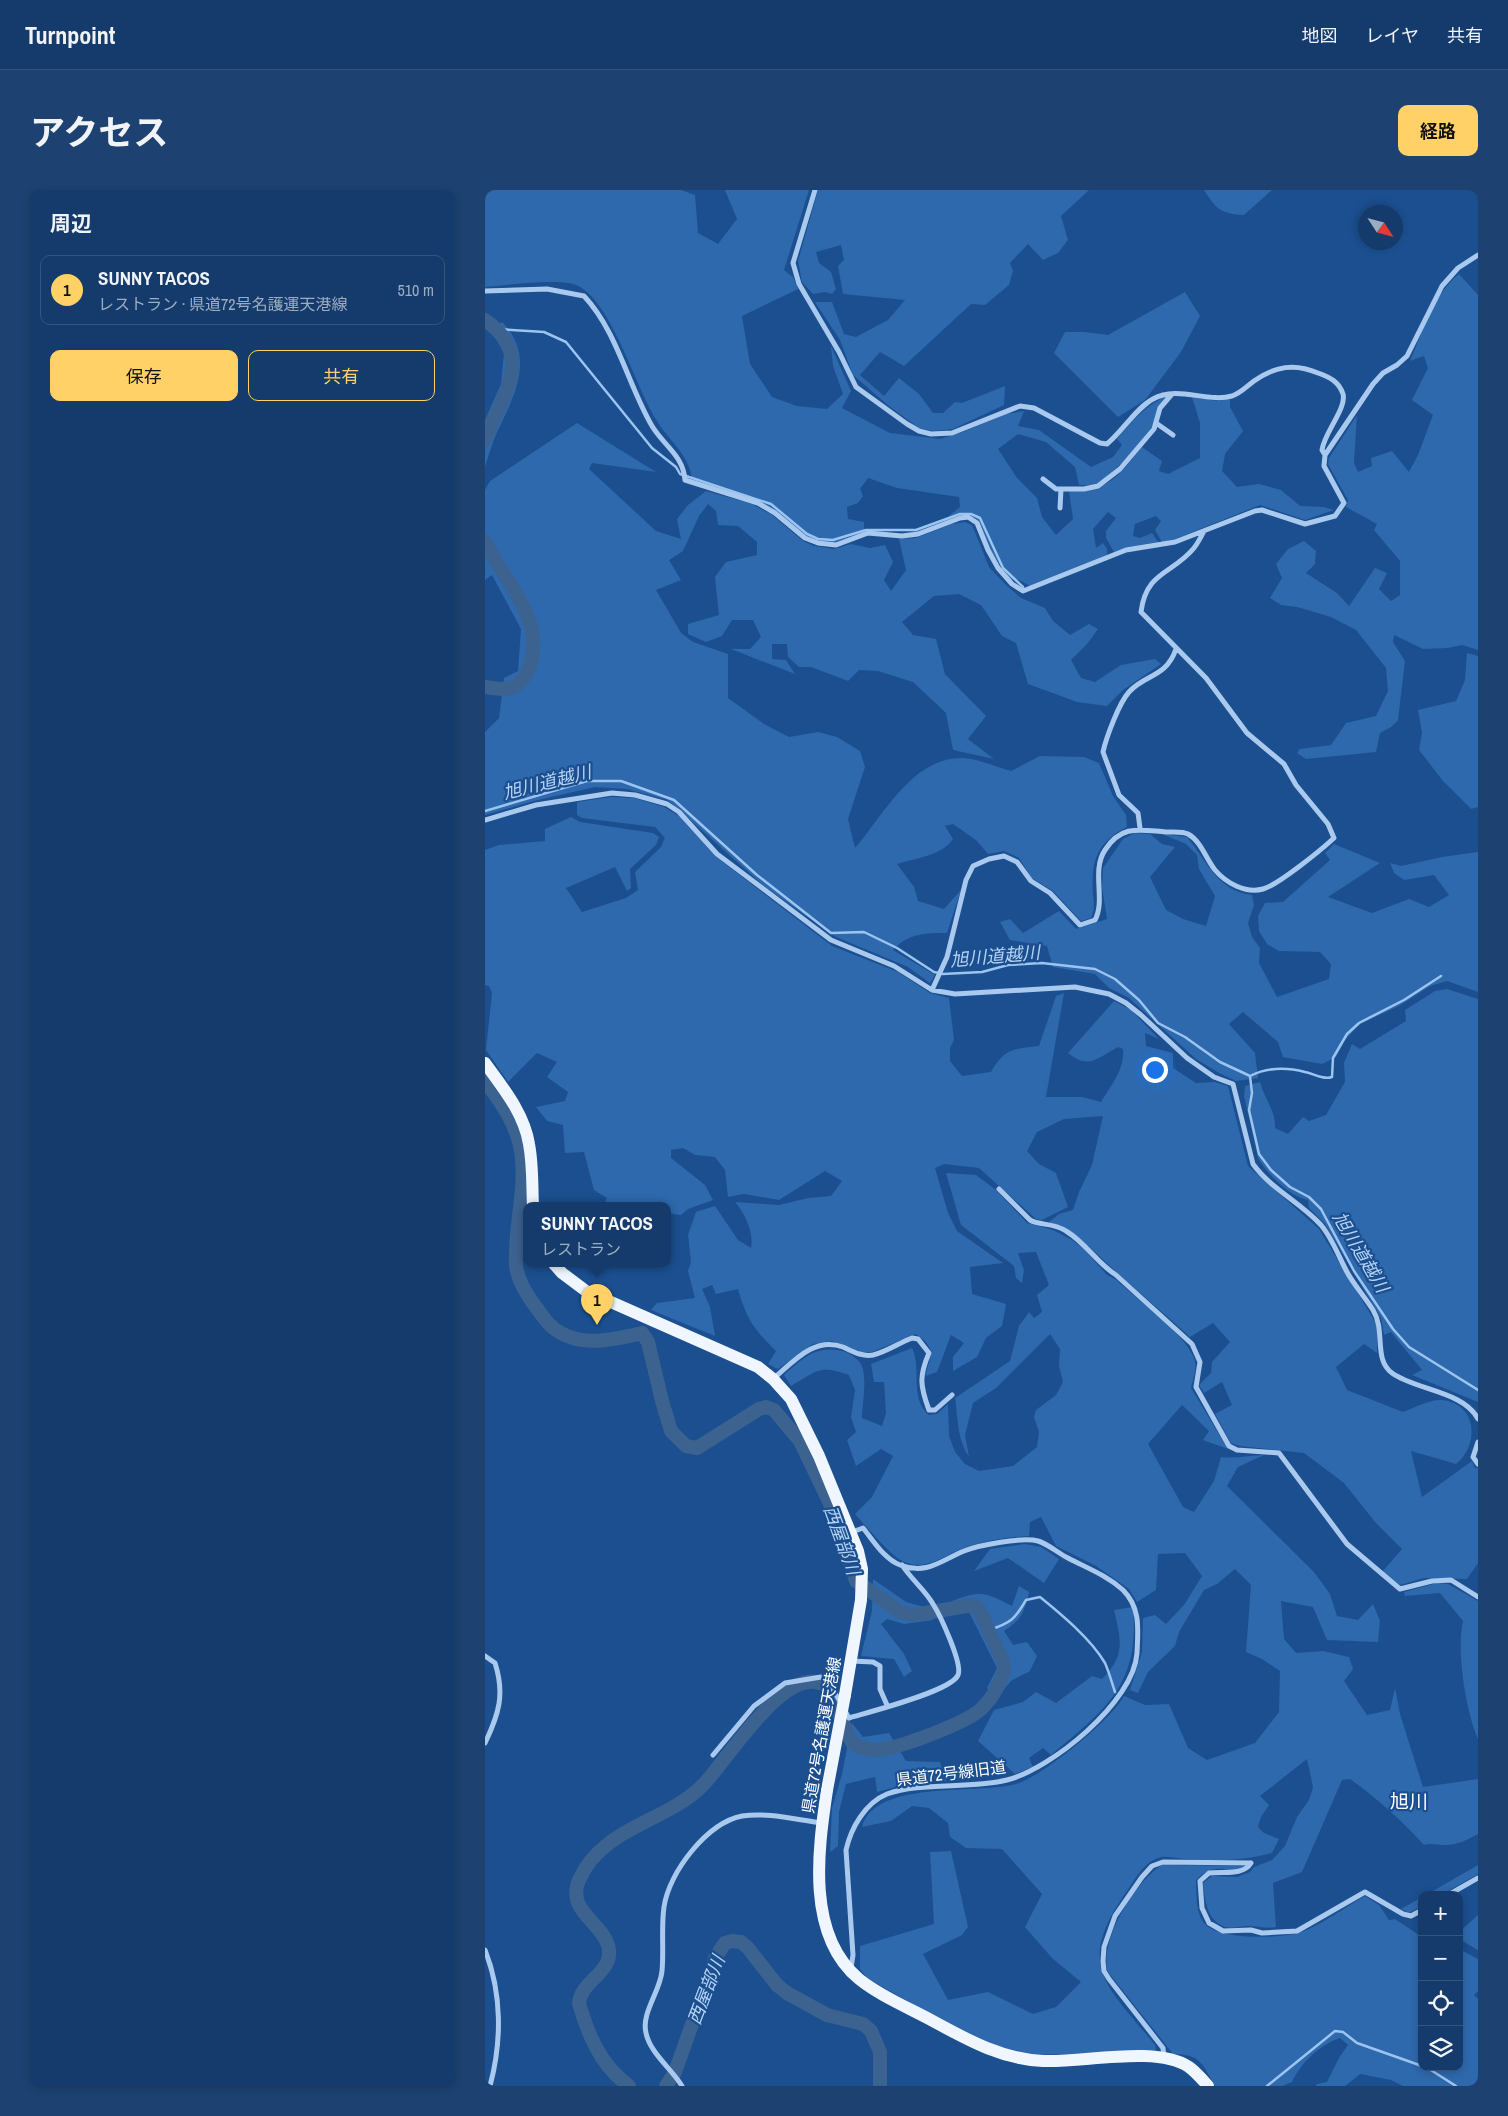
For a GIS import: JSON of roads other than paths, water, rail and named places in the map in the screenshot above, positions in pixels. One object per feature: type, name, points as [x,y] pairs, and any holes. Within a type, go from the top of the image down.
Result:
[{"type":"main road","points":[[485,1063],[513,1103],[526,1131],[531,1163],[533,1202]]},
{"type":"main road","name":"県道72号名護運天港線","points":[[557,1267],[586,1290],[742,1360],[773,1379],[791,1399],[852,1532],[861,1562],[861,1606],[822,1823],[821,1889],[824,1920],[832,1945],[850,1970],[878,1992],[968,2040],[999,2054],[1045,2061],[1164,2058],[1188,2067],[1208,2086]]},
{"type":"street","points":[[815,190],[793,262],[799,284],[839,352],[856,387],[919,431],[931,434],[952,433],[1020,406],[1034,408],[1100,443],[1107,444],[1153,399],[1172,394],[1233,396],[1255,380],[1280,368],[1295,366],[1335,380],[1343,394],[1344,404],[1323,439],[1322,450],[1325,455]]},
{"type":"street","points":[[485,291],[547,289],[584,296],[602,320],[653,427],[676,453],[685,470],[685,480],[757,503],[775,513],[805,538],[817,543],[836,545],[868,533],[902,536],[918,534],[960,518],[968,518],[977,523],[998,568],[1012,584],[1023,591],[1126,550],[1175,542],[1255,511],[1263,510],[1305,524],[1335,516],[1344,503],[1324,466],[1325,455],[1373,384],[1383,373],[1397,365],[1407,356],[1442,286],[1458,268],[1478,256]]},
{"type":"street","points":[[1043,479],[1056,489],[1084,489],[1098,486],[1120,469],[1155,429],[1160,408],[1172,394]]},
{"type":"street","points":[[1156,423],[1173,436]]},
{"type":"street","points":[[1060,508],[1061,489]]},
{"type":"street","points":[[932,990],[947,957],[966,880],[973,866],[989,859],[1004,856],[1017,862],[1031,881],[1050,893],[1080,925],[1095,920],[1100,911],[1098,884],[1104,852],[1120,834],[1140,828],[1187,833],[1196,840],[1216,871],[1241,888],[1253,890],[1264,889],[1277,881],[1319,852],[1334,838],[1328,824],[1296,785],[1284,764],[1247,733],[1206,678],[1141,612],[1143,595],[1157,578],[1194,549],[1205,531]]},
{"type":"street","points":[[1140,828],[1138,813],[1119,795],[1103,752],[1121,702],[1130,690],[1154,676],[1171,661],[1175,648]]},
{"type":"street","points":[[485,820],[536,804],[612,793],[635,795],[667,804],[679,812],[717,854],[831,940],[894,966],[932,990],[955,994],[1075,987],[1109,994],[1126,1003],[1187,1058],[1214,1077],[1233,1084],[1253,1164],[1261,1175],[1322,1226],[1348,1275],[1374,1311],[1381,1325],[1381,1359],[1392,1373],[1458,1401],[1475,1412],[1478,1419]]},
{"type":"street","points":[[999,1189],[1030,1220],[1035,1223],[1050,1223],[1067,1231],[1084,1244],[1107,1270],[1116,1275],[1192,1344],[1200,1362],[1196,1387],[1229,1446],[1237,1450],[1279,1452],[1347,1544],[1400,1589],[1432,1581],[1451,1580],[1478,1597]]},
{"type":"street","points":[[773,1379],[804,1352],[815,1347],[830,1344],[862,1355],[872,1355],[912,1338],[918,1338],[929,1353],[920,1375],[929,1410],[935,1410],[952,1395]]},
{"type":"street","points":[[1478,1442],[1473,1457],[1478,1464]]},
{"type":"street","name":"県道72号線旧道","points":[[850,1970],[853,1955],[846,1850],[849,1836],[863,1814],[885,1795],[901,1790],[975,1786],[1008,1780],[1030,1772],[1075,1742],[1108,1711],[1123,1690],[1137,1659],[1138,1627],[1136,1609],[1132,1600],[1120,1588],[1099,1572],[1039,1541],[1013,1541],[965,1550],[928,1569],[902,1565],[883,1552],[863,1528],[852,1532]]},
{"type":"street","points":[[713,1755],[754,1706],[785,1683],[812,1678],[825,1679],[849,1718],[944,1688],[958,1677],[960,1670],[957,1659],[940,1615],[933,1602],[902,1565]]},
{"type":"street","points":[[485,1656],[495,1663],[501,1692],[497,1718],[485,1743]]},
{"type":"street","points":[[851,1660],[873,1662],[880,1666],[881,1689],[887,1705]]},
{"type":"street","points":[[682,2086],[649,2042],[645,2022],[661,1980],[665,1906],[672,1878],[683,1863],[717,1828],[741,1817],[752,1815],[822,1823]]},
{"type":"street","points":[[1164,2058],[1163,2048],[1109,1980],[1104,1971],[1103,1961],[1104,1946],[1115,1916],[1152,1866],[1163,1862],[1251,1863],[1248,1868],[1238,1872],[1209,1872],[1200,1881],[1202,1908],[1209,1923],[1223,1931],[1251,1930],[1262,1933],[1297,1931],[1365,1892],[1403,1914],[1411,1916],[1418,1912]]},
{"type":"street","points":[[1455,1891],[1478,1878]]},
{"type":"street","points":[[485,1950],[494,1972],[497,1992],[497,2056],[490,2086]]},
{"type":"waterway","name":"西屋部川","points":[[485,320],[501,334],[509,348],[512,362],[511,377],[506,392],[485,440]]},
{"type":"waterway","points":[[497,329],[544,332],[566,342],[652,448],[676,467],[680,474],[771,504],[807,534],[818,539],[833,540],[866,530],[916,530],[960,514],[971,514],[980,518],[1003,568],[1023,587]]},
{"type":"waterway","name":"西屋部川","points":[[485,541],[522,604],[533,635],[530,665],[521,681],[513,687],[504,689],[485,687]]},
{"type":"waterway","name":"旭川道越川","points":[[485,811],[587,781],[621,781],[674,800],[757,875],[831,933],[864,932],[897,948],[934,972],[943,974],[982,972],[1008,965],[1042,963],[1095,969],[1115,979],[1139,1000],[1158,1023],[1185,1037],[1220,1062],[1250,1076],[1252,1093],[1249,1110],[1259,1154],[1271,1170],[1290,1187],[1309,1197],[1321,1209],[1354,1271],[1393,1329],[1409,1347],[1478,1390]]},
{"type":"waterway","points":[[1250,1076],[1270,1069],[1284,1069],[1298,1070],[1322,1077],[1332,1077],[1333,1058],[1347,1034],[1359,1023],[1404,1000],[1441,976]]},
{"type":"waterway","name":"西屋部川","points":[[485,1081],[508,1114],[519,1141],[522,1165],[522,1194],[516,1265],[520,1281],[532,1302],[547,1322],[561,1333],[583,1340],[607,1340],[642,1333],[648,1342],[671,1431],[686,1446],[697,1448],[759,1409],[766,1407],[774,1410],[800,1441],[832,1508],[856,1581],[900,1612],[913,1615],[973,1605],[979,1609],[1004,1664],[1000,1683],[993,1695],[980,1710],[961,1722],[887,1749],[870,1750],[852,1743],[827,1687],[812,1682],[795,1686],[777,1699],[759,1716],[703,1785],[688,1798],[619,1836],[589,1862],[579,1880],[576,1890],[577,1900],[586,1915],[604,1937],[608,1945],[609,1954],[603,1969],[585,1988],[579,2003],[591,2038],[603,2059],[619,2078],[629,2086]]},
{"type":"waterway","points":[[989,1630],[1012,1620],[1026,1600],[1040,1597],[1075,1627],[1092,1645],[1105,1663],[1115,1692]]},
{"type":"waterway","name":"西屋部川","points":[[666,2086],[675,2072],[709,1982],[715,1958],[725,1943],[732,1941],[741,1942],[748,1948],[777,1985],[787,1993],[827,2015],[863,2024],[871,2031],[880,2052],[880,2086]]},
{"type":"waterway","points":[[1267,2086],[1335,2031],[1343,2032],[1357,2043],[1418,2065]]},
{"type":"waterway","points":[[1432,2071],[1456,2086]]},
{"type":"place","name":"SUNNY TACOS","points":[[597,1325]]},
{"type":"district","name":"旭川","points":[[1409,1801]]}]
